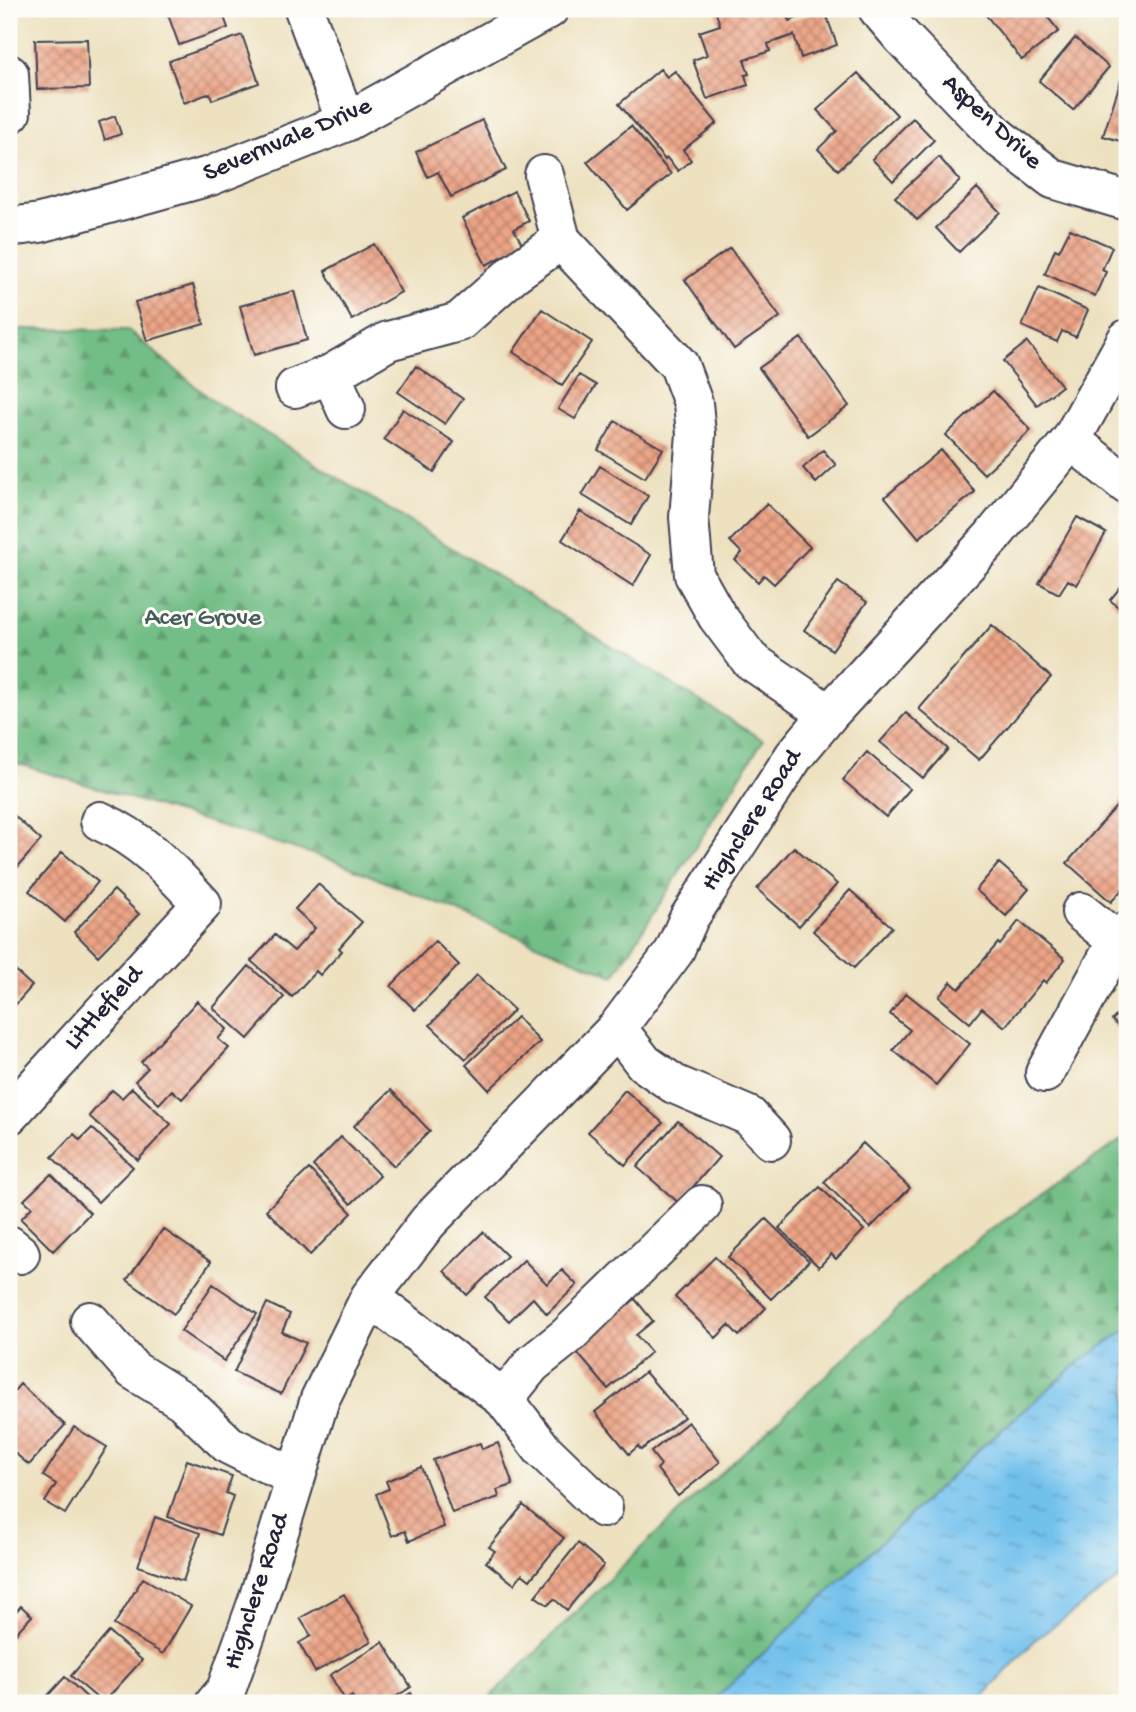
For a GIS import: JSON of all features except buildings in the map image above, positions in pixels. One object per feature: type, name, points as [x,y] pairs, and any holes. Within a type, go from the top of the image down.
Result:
[{"type":"street","points":[[304,9],[346,122]]},
{"type":"street","name":"Severnvale Drive","points":[[9,227],[40,223],[210,176],[346,122],[549,9]]},
{"type":"street","name":"Aspen Drive","points":[[878,9],[1009,146],[1053,179],[1127,201]]},
{"type":"street","points":[[9,74],[11,113]]},
{"type":"street","points":[[544,175],[561,240],[679,365],[693,403],[696,434],[689,517],[694,575],[717,615],[750,660],[830,713]]},
{"type":"street","points":[[295,387],[331,373],[388,341],[459,322],[513,274],[561,240]]},
{"type":"street","name":"Highclere Road","points":[[215,1703],[226,1690],[257,1603],[320,1399],[370,1297],[428,1222],[617,1028],[674,951],[690,918],[794,756],[830,713],[992,537],[1071,440],[1127,339]]},
{"type":"street","points":[[331,373],[346,409]]},
{"type":"street","points":[[1071,440],[1127,485]]},
{"type":"street","name":"Littlefield","points":[[9,1115],[202,904],[152,852],[124,832],[100,821]]},
{"type":"street","points":[[1045,1073],[1122,936],[1081,912]]},
{"type":"street","points":[[617,1028],[644,1063],[674,1084],[749,1116],[771,1140]]},
{"type":"street","points":[[504,1399],[532,1364],[566,1337],[702,1205]]},
{"type":"street","points":[[370,1297],[504,1399],[542,1449],[603,1508]]},
{"type":"street","name":"Highclere Road","points":[[90,1321],[132,1370],[183,1401],[229,1445],[294,1477]]},
{"type":"green space","name":"Acer Grove","points":[[16,329],[128,330],[212,400],[763,740],[614,976],[335,861],[9,761],[9,347]]},
{"type":"green space","points":[[1127,1136],[1127,1329],[1077,1364],[983,1446],[711,1703],[484,1703],[647,1542],[960,1251]]},
{"type":"water","points":[[1127,1329],[1127,1573],[1036,1639],[977,1703],[711,1703],[983,1446],[1077,1364]]}]
